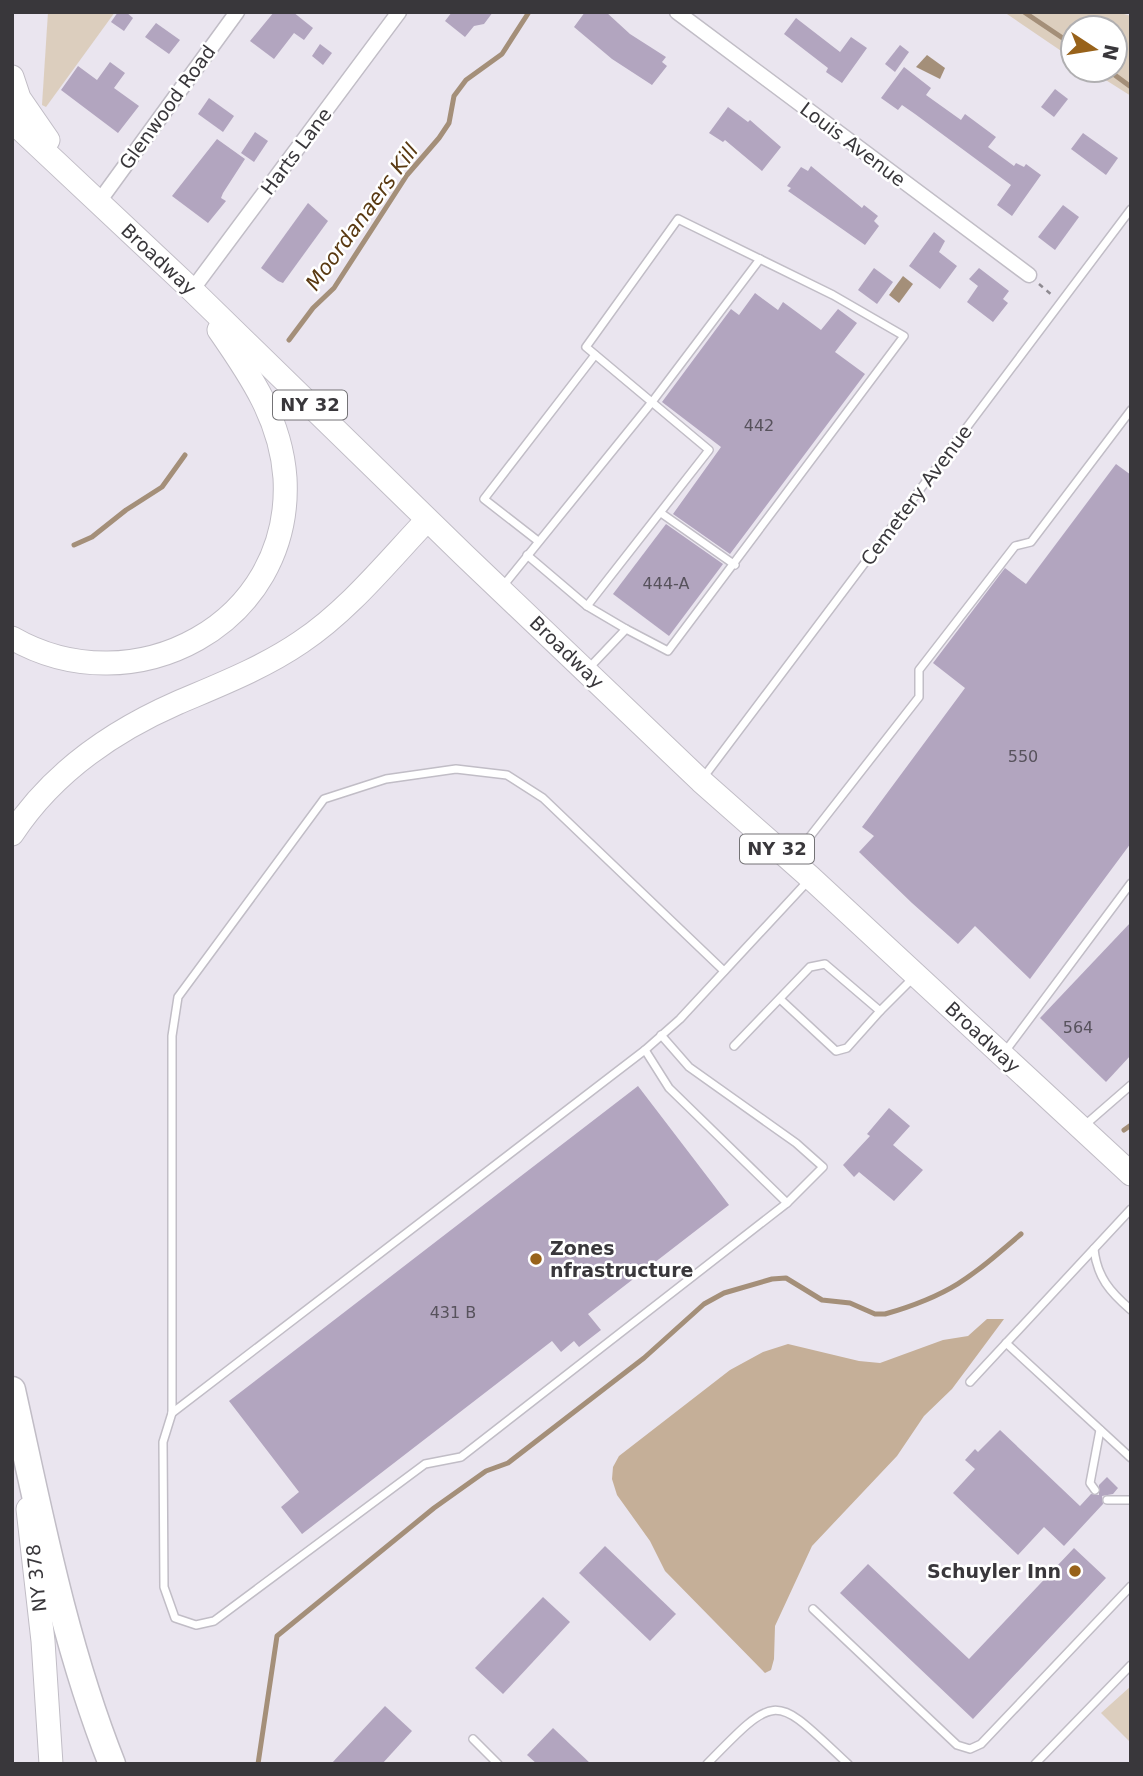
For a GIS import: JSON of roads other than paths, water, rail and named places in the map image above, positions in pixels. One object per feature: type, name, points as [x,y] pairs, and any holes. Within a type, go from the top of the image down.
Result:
[{"type":"highway","points":[[12,1391],[63,1613],[86,1693],[112,1764]]},
{"type":"main road","points":[[12,78],[19,98],[31,117],[98,203]]},
{"type":"main road","name":"Broadway","points":[[12,121],[192,290],[427,520],[701,781],[811,878],[1131,1174]]},
{"type":"main road","points":[[12,638],[34,650],[78,663],[101,665],[144,660],[166,654],[210,632],[248,595],[262,574],[272,553],[284,505],[282,454],[266,404],[254,381],[192,290]]},
{"type":"main road","points":[[12,834],[58,778],[100,745],[150,716],[253,669],[302,642],[346,604],[427,520]]},
{"type":"main road","name":"NY 378","points":[[12,1391],[43,1641],[51,1764]]},
{"type":"street","name":"Glenwood Road","points":[[98,203],[237,12]]},
{"type":"street","name":"Harts Lane","points":[[192,290],[399,12]]},
{"type":"street","name":"Louis Avenue","points":[[677,12],[1029,275]]},
{"type":"lane","name":"Cemetery Avenue","points":[[701,781],[1131,209]]},
{"type":"lane","points":[[527,555],[587,606],[668,651],[904,336],[833,295],[678,219],[586,347],[709,450],[587,606]]},
{"type":"lane","points":[[501,588],[652,402],[760,259]]},
{"type":"lane","points":[[538,541],[484,499],[596,355]]},
{"type":"lane","points":[[791,861],[919,697],[919,670],[1015,546],[1031,542],[1129,415]]},
{"type":"lane","points":[[661,513],[735,565]]},
{"type":"lane","points":[[586,671],[626,629]]},
{"type":"lane","points":[[661,1035],[689,1067],[796,1143],[823,1167],[787,1203],[461,1457],[425,1464],[214,1621],[196,1625],[175,1618],[164,1587],[163,1442],[173,1413],[172,1036],[177,996],[324,799],[386,779],[456,769],[507,775],[543,798],[724,971]]},
{"type":"lane","points":[[173,1413],[645,1050],[811,878]]},
{"type":"lane","points":[[1003,1055],[1131,883]]},
{"type":"lane","points":[[734,1046],[810,967],[825,964],[880,1011]]},
{"type":"lane","points":[[780,999],[836,1051],[848,1048],[916,975]]},
{"type":"lane","points":[[645,1050],[669,1088],[787,1203]]},
{"type":"lane","points":[[1082,1128],[1131,1085]]},
{"type":"lane","points":[[970,1382],[1131,1209]]},
{"type":"lane","points":[[1094,1249],[1101,1279],[1112,1294],[1131,1310]]},
{"type":"lane","points":[[1006,1343],[1131,1458]]},
{"type":"lane","points":[[1095,1490],[1090,1483],[1100,1430]]},
{"type":"lane","points":[[1107,1500],[1131,1500]]},
{"type":"lane","points":[[813,1609],[957,1745],[970,1749],[981,1744],[1131,1586]]},
{"type":"lane","points":[[1035,1764],[1131,1665]]},
{"type":"lane","points":[[1119,1678],[1131,1672]]},
{"type":"lane","points":[[708,1764],[753,1717],[777,1710],[796,1716],[848,1764]]},
{"type":"lane","points":[[472,1739],[498,1764]]},
{"type":"waterway","name":"Moordanaers Kill","points":[[289,340],[313,308],[334,288],[407,175],[439,138],[449,123],[454,96],[466,80],[502,54],[529,12]]},
{"type":"waterway","name":"Moordanaers Kill","points":[[1024,12],[1059,36]]},
{"type":"waterway","name":"Moordanaers Kill","points":[[1127,84],[1131,87]]},
{"type":"waterway","name":"Moordanaers Kill","points":[[74,545],[92,537],[126,510],[162,487],[185,455]]},
{"type":"waterway","points":[[1124,1130],[1131,1125]]},
{"type":"waterway","points":[[258,1764],[277,1636],[434,1508],[486,1471],[508,1463],[644,1358],[704,1304],[724,1293],[772,1279],[786,1278],[822,1300],[850,1303],[875,1314],[885,1314],[944,1292],[988,1262],[1021,1234]]},
{"type":"place","name":"Zones nfrastructure","points":[[536,1259]]},
{"type":"place","name":"Schuyler Inn","points":[[1075,1571]]}]
